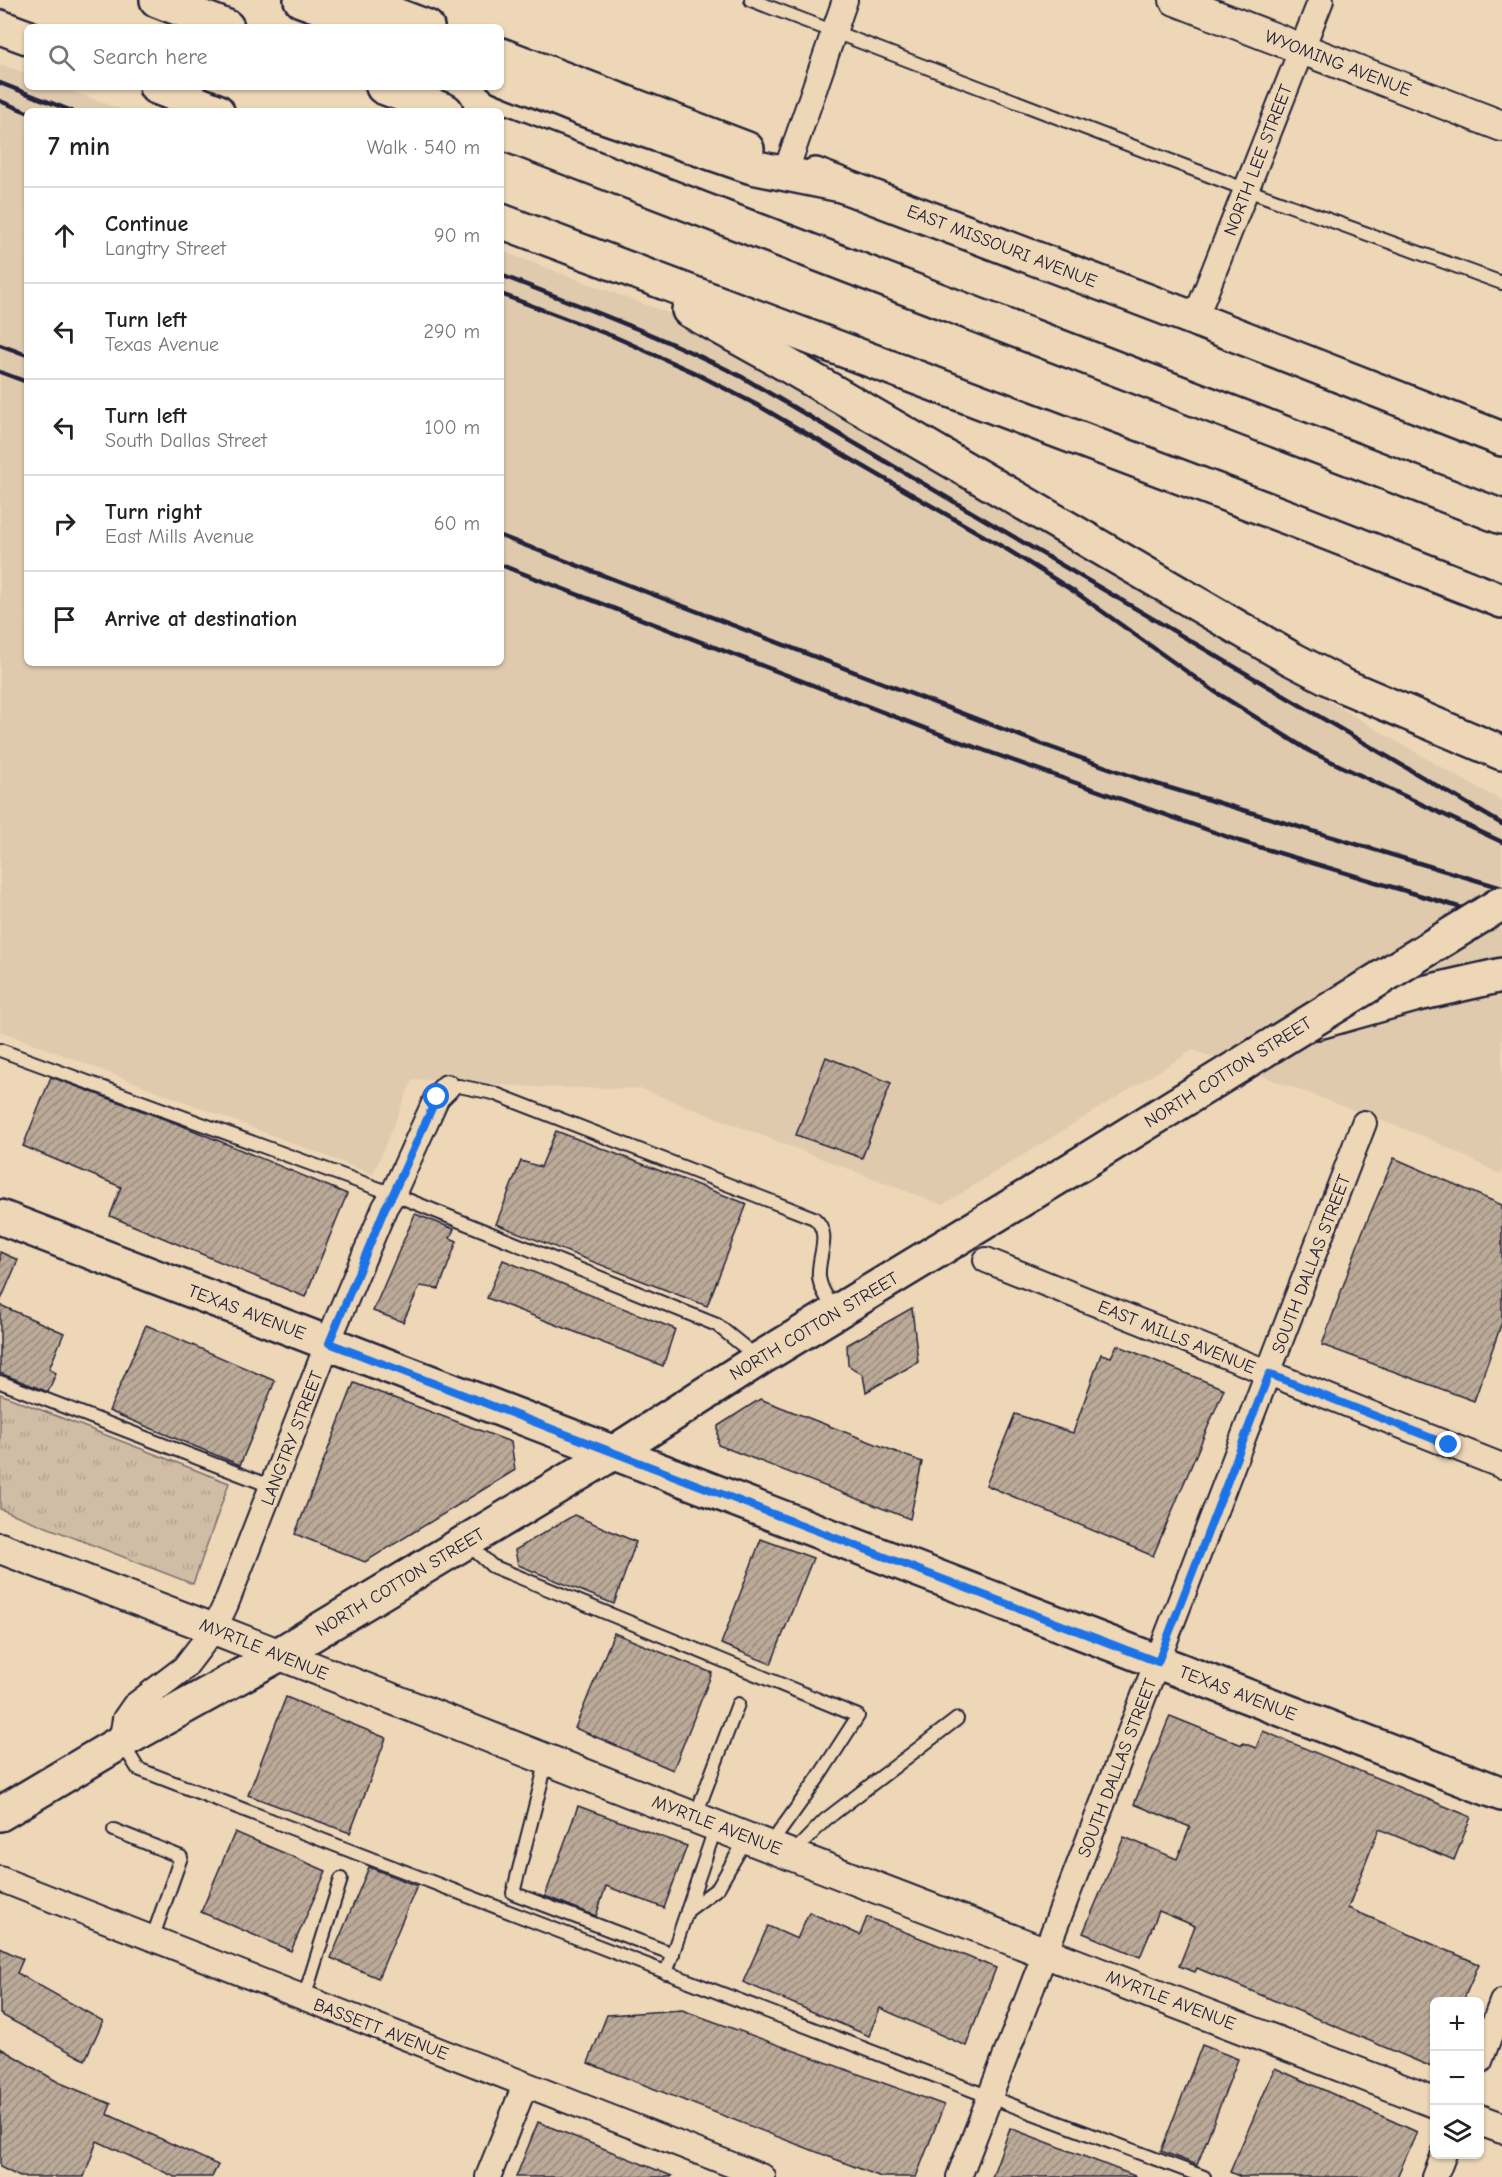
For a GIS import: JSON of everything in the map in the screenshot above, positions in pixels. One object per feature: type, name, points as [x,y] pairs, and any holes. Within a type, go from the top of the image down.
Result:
[{"type":"main road","points":[[157,0],[219,24]]},
{"type":"main road","points":[[301,0],[367,8],[418,24]]},
{"type":"main road","points":[[0,27],[24,36]]},
{"type":"main road","name":"EAST MISSOURI AVENUE","points":[[504,56],[1195,319],[1502,439]]},
{"type":"main road","points":[[504,77],[583,109],[752,167],[841,185]]},
{"type":"main road","points":[[164,90],[210,108]]},
{"type":"main road","points":[[391,90],[438,108]]},
{"type":"main road","points":[[504,133],[1502,517]]},
{"type":"main road","points":[[504,222],[1292,519],[1502,601]]},
{"type":"main road","points":[[585,253],[777,359],[1290,658],[1344,686],[1502,753]]},
{"type":"main road","name":"NORTH COTTON STREET","points":[[2,1811],[121,1742],[279,1656],[613,1453],[759,1359],[1077,1167],[1502,903]]},
{"type":"main road","points":[[1299,1027],[1414,995],[1502,975]]},
{"type":"main road","name":"TEXAS AVENUE","points":[[0,1217],[1502,1794]]},
{"type":"street","points":[[788,165],[845,0]]},
{"type":"street","name":"WYOMING AVENUE","points":[[1175,0],[1502,126]]},
{"type":"street","name":"NORTH LEE STREET","points":[[1195,319],[1321,0]]},
{"type":"street","name":"LANGTRY STREET","points":[[214,1629],[385,1208],[437,1097],[447,1087]]},
{"type":"street","name":"SOUTH DALLAS STREET","points":[[959,2177],[1364,1124]]},
{"type":"street","name":"EAST MILLS AVENUE","points":[[986,1260],[1502,1466]]},
{"type":"street","name":"MYRTLE AVENUE","points":[[0,1548],[1430,2100]]},
{"type":"street","points":[[121,1742],[125,1719],[134,1706],[177,1675],[214,1629]]},
{"type":"street","name":"BASSETT AVENUE","points":[[0,1879],[763,2177]]},
{"type":"street","points":[[1483,2051],[1502,2002]]},
{"type":"street","points":[[488,2177],[525,2085]]},
{"type":"street","points":[[1484,2122],[1502,2128]]},
{"type":"street","points":[[1435,2177],[1442,2159]]},
{"type":"lane","points":[[751,0],[1247,190],[1502,282]]},
{"type":"lane","points":[[0,1050],[393,1194],[717,1325],[759,1359]]},
{"type":"lane","points":[[447,1087],[459,1086],[493,1093],[814,1218],[822,1225],[824,1234],[819,1277],[822,1288],[835,1312]]},
{"type":"lane","points":[[0,1382],[273,1487]]},
{"type":"lane","points":[[466,1542],[492,1566],[858,1716],[770,1846]]},
{"type":"lane","points":[[666,1973],[687,1911],[706,1821],[738,1704]]},
{"type":"lane","points":[[687,1911],[770,1846],[825,1820],[957,1719]]},
{"type":"lane","points":[[121,1742],[138,1769],[1204,2177]]},
{"type":"lane","points":[[547,1760],[513,1893],[673,1954]]},
{"type":"lane","points":[[114,1830],[181,1857],[152,1939]]},
{"type":"lane","points":[[304,1998],[341,1879]]},
{"type":"shaded area","points":[[0,64],[24,73],[24,90],[69,90],[118,108],[24,108],[24,666],[504,666],[504,252],[698,324],[978,494],[1502,801],[1502,1175],[1428,1138],[1193,1050],[942,1205],[642,1089],[535,1087],[413,1079],[373,1174],[0,1031]]},
{"type":"green space","points":[[0,1394],[229,1483],[193,1584],[0,1509]]},
{"type":"building","points":[[826,1057],[891,1083],[862,1158],[796,1135]]},
{"type":"building","points":[[51,1077],[183,1126],[347,1194],[305,1297],[110,1216],[121,1187],[23,1146]]},
{"type":"building","points":[[556,1131],[747,1204],[707,1306],[496,1224],[521,1161],[541,1167]]},
{"type":"building","points":[[1394,1158],[1502,1205],[1502,1322],[1474,1401],[1322,1345],[1362,1233]]},
{"type":"building","points":[[415,1214],[454,1229],[450,1238],[457,1241],[439,1289],[420,1286],[403,1322],[373,1311]]},
{"type":"building","points":[[0,1252],[18,1260],[0,1302]]},
{"type":"building","points":[[503,1260],[675,1329],[663,1366],[487,1298]]},
{"type":"building","points":[[0,1305],[64,1333],[49,1369],[56,1373],[48,1392],[0,1373]]},
{"type":"building","points":[[912,1308],[918,1362],[866,1392],[863,1375],[848,1365],[847,1345]]},
{"type":"building","points":[[146,1325],[275,1381],[240,1465],[109,1411]]},
{"type":"building","points":[[1117,1345],[1224,1389],[1153,1556],[986,1485],[1015,1414],[1073,1433],[1101,1354],[1111,1357]]},
{"type":"building","points":[[354,1383],[511,1442],[515,1470],[365,1562],[295,1534]]},
{"type":"building","points":[[760,1399],[922,1462],[910,1519],[718,1445],[718,1426]]},
{"type":"building","points":[[574,1515],[636,1542],[614,1604],[518,1565],[515,1550]]},
{"type":"building","points":[[761,1539],[813,1558],[771,1664],[721,1644]]},
{"type":"building","points":[[614,1633],[712,1673],[673,1770],[575,1728]]},
{"type":"building","points":[[286,1697],[386,1738],[350,1833],[248,1795]]},
{"type":"building","points":[[1170,1716],[1242,1745],[1243,1743],[1256,1748],[1263,1731],[1471,1817],[1454,1860],[1379,1829],[1348,1908],[1479,1964],[1465,1997],[1430,1997],[1430,2066],[1197,1968],[1195,1972],[1179,1966],[1195,1926],[1159,1911],[1140,1957],[1083,1933],[1124,1837],[1177,1859],[1190,1827],[1134,1804]]},
{"type":"building","points":[[578,1806],[687,1846],[664,1908],[606,1886],[596,1916],[545,1896]]},
{"type":"building","points":[[235,1832],[326,1871],[291,1951],[201,1912]]},
{"type":"building","points":[[369,1867],[417,1886],[378,1978],[331,1958]]},
{"type":"building","points":[[809,1912],[860,1935],[867,1917],[996,1968],[966,2046],[880,2008],[869,2036],[743,1982],[768,1926],[797,1939]]},
{"type":"building","points":[[0,1948],[23,1959],[17,1973],[103,2021],[85,2060],[0,2014]]},
{"type":"building","points":[[682,2010],[944,2105],[916,2177],[881,2177],[588,2063],[607,2015]]},
{"type":"building","points":[[1202,2045],[1238,2059],[1197,2165],[1161,2151]]},
{"type":"building","points":[[0,2048],[58,2082],[111,2104],[107,2114],[218,2165],[212,2177],[175,2177],[97,2141],[84,2177],[20,2177],[0,2167]]},
{"type":"building","points":[[1275,2068],[1417,2132],[1397,2177],[1241,2177],[1230,2172]]},
{"type":"building","points":[[538,2122],[672,2176],[516,2177]]},
{"type":"building","points":[[1010,2128],[1135,2176],[1135,2177],[992,2177]]},
{"type":"railway","points":[[0,83],[64,108]]},
{"type":"railway","points":[[0,101],[24,111]]},
{"type":"railway","points":[[504,276],[653,336],[742,377],[1502,824]]},
{"type":"railway","points":[[504,295],[615,337],[693,372],[759,406],[1008,550],[1075,592],[1214,691],[1311,752],[1502,842]]},
{"type":"railway","points":[[0,345],[24,354]]},
{"type":"railway","points":[[0,372],[24,381]]},
{"type":"railway","points":[[504,537],[1044,745],[1140,779],[1502,888]]},
{"type":"railway","points":[[504,566],[958,741],[1239,841],[1502,920]]},
{"type":"route","points":[[437,1097],[385,1208],[329,1343],[1158,1662],[1269,1374],[1449,1445]]}]
